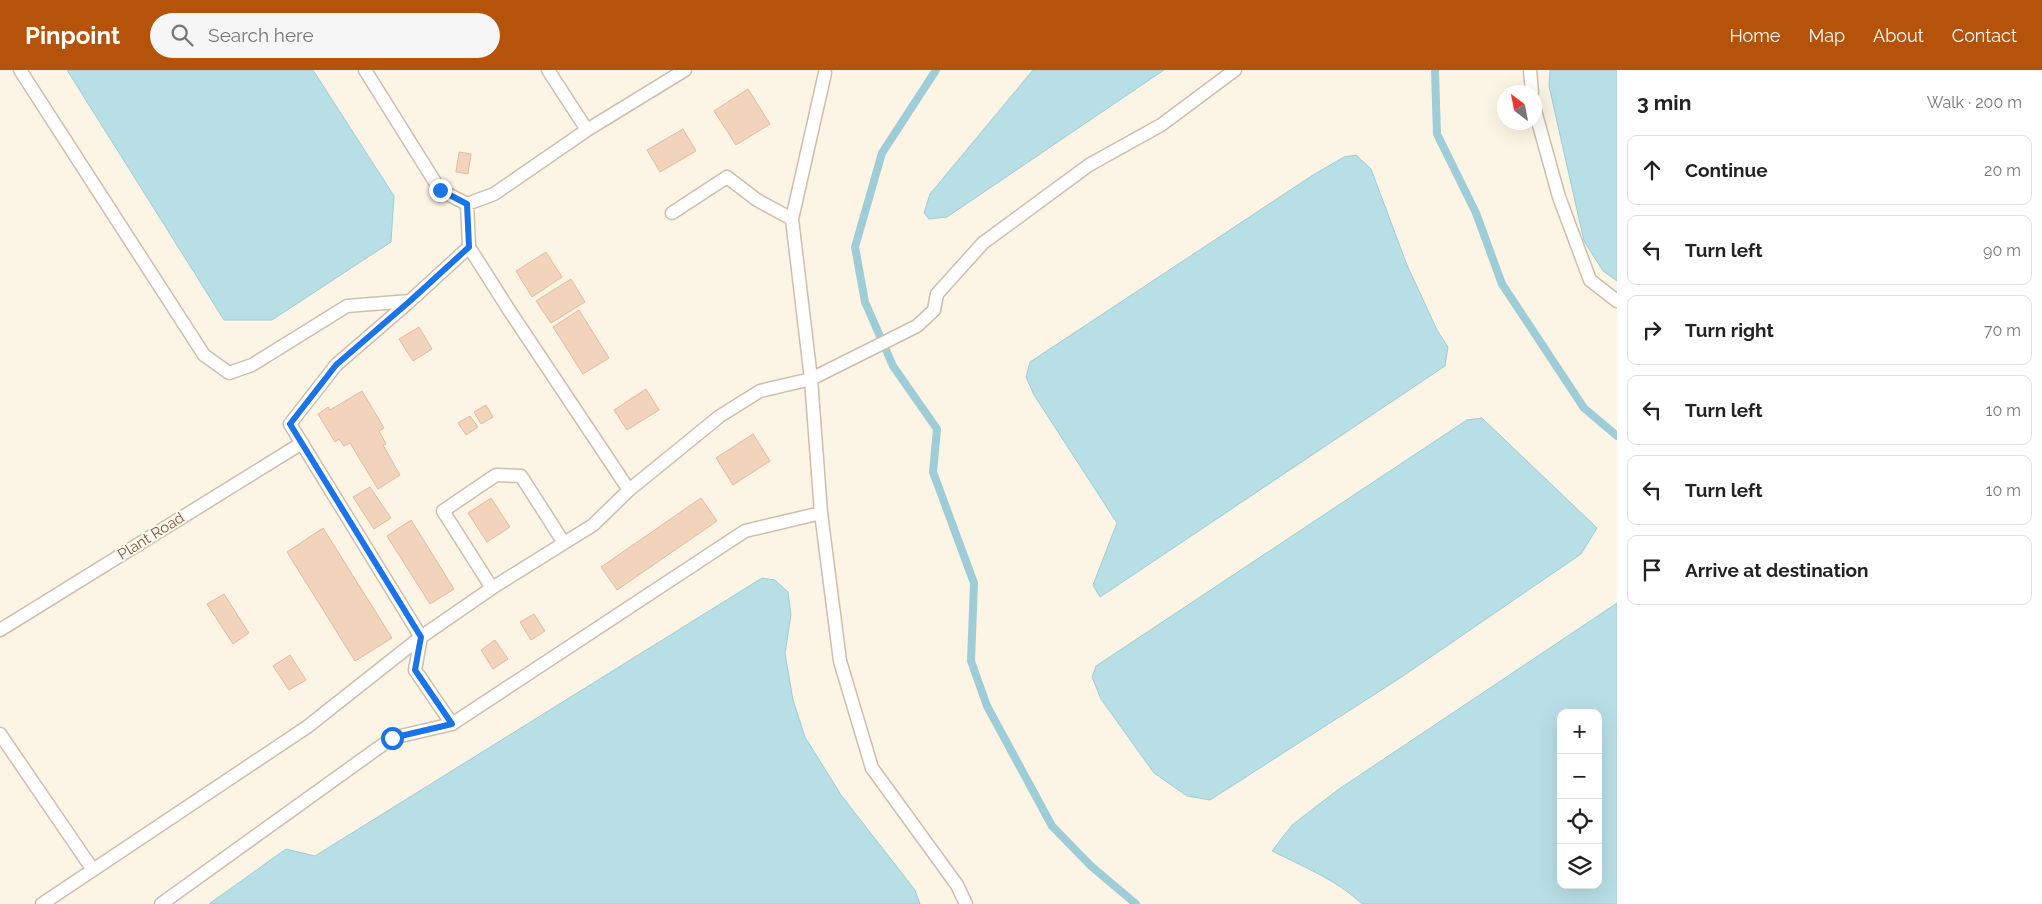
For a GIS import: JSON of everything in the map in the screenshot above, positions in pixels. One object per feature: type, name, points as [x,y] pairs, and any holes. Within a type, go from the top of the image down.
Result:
[{"type":"lane","points":[[20,70],[204,355],[229,373],[252,365],[348,306],[410,301]]},
{"type":"lane","points":[[365,70],[440,190],[467,204],[494,194],[587,130],[685,70]]},
{"type":"lane","points":[[548,70],[587,130]]},
{"type":"lane","points":[[42,904],[307,727],[421,637],[492,588],[593,525],[629,490],[720,416],[760,391],[811,379],[917,326],[934,310],[937,294],[983,243],[1089,166],[1161,125],[1235,70]]},
{"type":"lane","points":[[1530,70],[1531,85]]},
{"type":"lane","points":[[825,73],[792,219],[811,379],[821,513],[840,661],[872,768],[957,885],[966,904]]},
{"type":"lane","points":[[1540,130],[1559,197],[1590,280],[1617,301]]},
{"type":"lane","points":[[672,213],[727,177],[757,200],[792,219]]},
{"type":"lane","points":[[467,204],[469,247],[629,490]]},
{"type":"lane","points":[[452,724],[415,670],[421,637],[290,424],[336,365],[469,247]]},
{"type":"lane","name":"Plant Road","points":[[0,630],[302,443]]},
{"type":"lane","points":[[492,588],[443,511],[496,475],[521,476],[564,543]]},
{"type":"lane","points":[[161,904],[392,738],[452,724],[745,531],[821,513]]},
{"type":"lane","points":[[0,734],[93,870]]},
{"type":"water","points":[[67,70],[313,70],[394,196],[391,242],[272,320],[224,320]]},
{"type":"water","points":[[1033,70],[1164,70],[947,217],[929,219],[924,213],[930,194]]},
{"type":"water","points":[[1550,70],[1617,70],[1617,281],[1603,271],[1584,241],[1549,86]]},
{"type":"water","points":[[1356,155],[1371,169],[1407,265],[1437,330],[1448,347],[1445,366],[1100,597],[1093,585],[1117,523],[1034,395],[1026,377],[1030,362],[1313,175],[1344,157]]},
{"type":"water","points":[[1482,418],[1597,528],[1581,554],[1400,678],[1210,800],[1187,796],[1154,773],[1101,699],[1092,677],[1096,666],[1467,420]]},
{"type":"water","points":[[762,578],[775,580],[788,592],[791,615],[785,653],[793,700],[805,737],[841,795],[915,890],[920,904],[209,904],[286,849],[315,856]]},
{"type":"water","points":[[1617,603],[1617,904],[1362,904],[1342,888],[1272,851],[1292,825],[1339,789]]},
{"type":"building","points":[[748,89],[770,124],[736,145],[714,111]]},
{"type":"building","points":[[683,129],[696,151],[660,172],[647,150]]},
{"type":"building","points":[[459,152],[471,154],[468,174],[456,172]]},
{"type":"building","points":[[546,252],[562,277],[532,297],[516,271]]},
{"type":"building","points":[[571,279],[585,302],[551,323],[536,301]]},
{"type":"building","points":[[579,310],[609,358],[583,374],[553,327]]},
{"type":"building","points":[[419,327],[432,349],[413,361],[399,339]]},
{"type":"building","points":[[646,389],[659,410],[627,430],[614,410]]},
{"type":"building","points":[[362,391],[384,428],[379,431],[386,444],[383,445],[400,475],[378,489],[350,443],[344,446],[339,439],[335,442],[318,414],[328,407],[330,410]]},
{"type":"building","points":[[486,405],[493,417],[481,424],[474,412]]},
{"type":"building","points":[[470,416],[478,427],[466,435],[458,423]]},
{"type":"building","points":[[753,434],[770,461],[733,485],[716,458]]},
{"type":"building","points":[[370,487],[391,518],[374,529],[353,497]]},
{"type":"building","points":[[491,498],[510,527],[487,542],[468,513]]},
{"type":"building","points":[[701,498],[717,521],[617,590],[601,567]]},
{"type":"building","points":[[411,520],[454,589],[430,604],[387,536]]},
{"type":"building","points":[[323,528],[392,638],[355,661],[287,552]]},
{"type":"building","points":[[224,594],[249,633],[233,644],[207,604]]},
{"type":"building","points":[[534,614],[545,631],[531,640],[520,622]]},
{"type":"building","points":[[495,640],[508,659],[493,669],[481,650]]},
{"type":"building","points":[[290,655],[306,680],[289,690],[273,666]]},
{"type":"waterway","points":[[936,70],[882,153],[855,247],[865,302],[893,366],[937,429],[933,472],[974,583],[971,661],[987,706],[1052,826],[1091,866],[1136,904]]},
{"type":"waterway","points":[[1435,70],[1437,134],[1476,213],[1502,284],[1584,408],[1617,436]]},
{"type":"route","points":[[392,738],[452,724],[415,670],[421,637],[290,424],[336,365],[469,247],[467,204],[440,190]]}]
